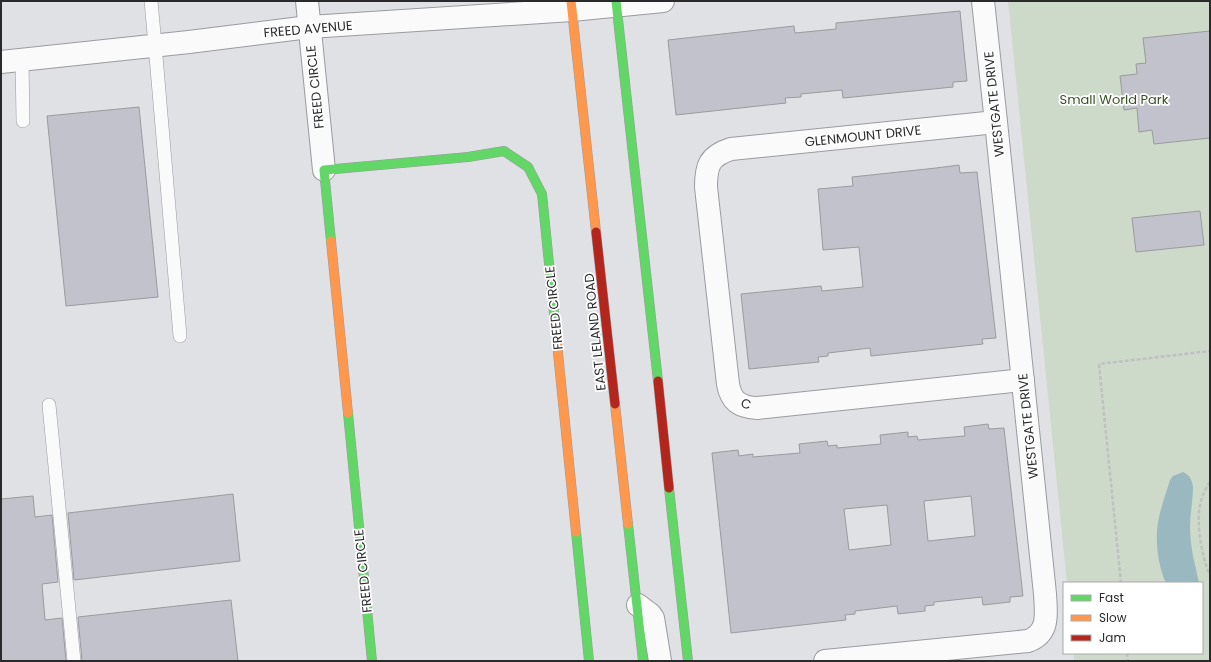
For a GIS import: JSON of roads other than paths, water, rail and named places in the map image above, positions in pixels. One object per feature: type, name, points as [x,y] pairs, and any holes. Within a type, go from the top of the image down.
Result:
[{"type":"main road","points":[[616,3],[688,661]]},
{"type":"main road","name":"EAST LELAND ROAD","points":[[572,6],[643,661]]},
{"type":"main road","name":"FREED CIRCLE","points":[[372,661],[324,170],[468,157],[504,151],[528,167],[542,194],[589,661]]},
{"type":"street","name":"FREED CIRCLE","points":[[307,1],[324,170]]},
{"type":"street","name":"FREED AVENUE","points":[[11,61],[309,27],[572,6],[663,1]]},
{"type":"street","name":"WESTGATE DRIVE","points":[[825,661],[1022,642],[1032,639],[1041,632],[1045,621],[1045,594],[982,1]]},
{"type":"street","name":"GLENMOUNT DRIVE","points":[[730,149],[996,122]]},
{"type":"street","name":"C","points":[[730,149],[720,153],[710,162],[706,173],[706,187],[728,384],[731,396],[734,400],[744,406],[757,408],[1023,380]]},
{"type":"street","points":[[638,605],[650,614],[655,622],[660,661]]},
{"type":"lane","points":[[151,1],[180,336]]},
{"type":"lane","points":[[11,61],[23,122]]},
{"type":"lane","points":[[49,405],[74,661]]},
{"type":"water","points":[[1183,472],[1192,482],[1193,497],[1190,534],[1199,582],[1166,582],[1158,558],[1157,538],[1159,518],[1170,480],[1173,476]]},
{"type":"park label","name":"Small World Park","points":[[1114,99]]}]
